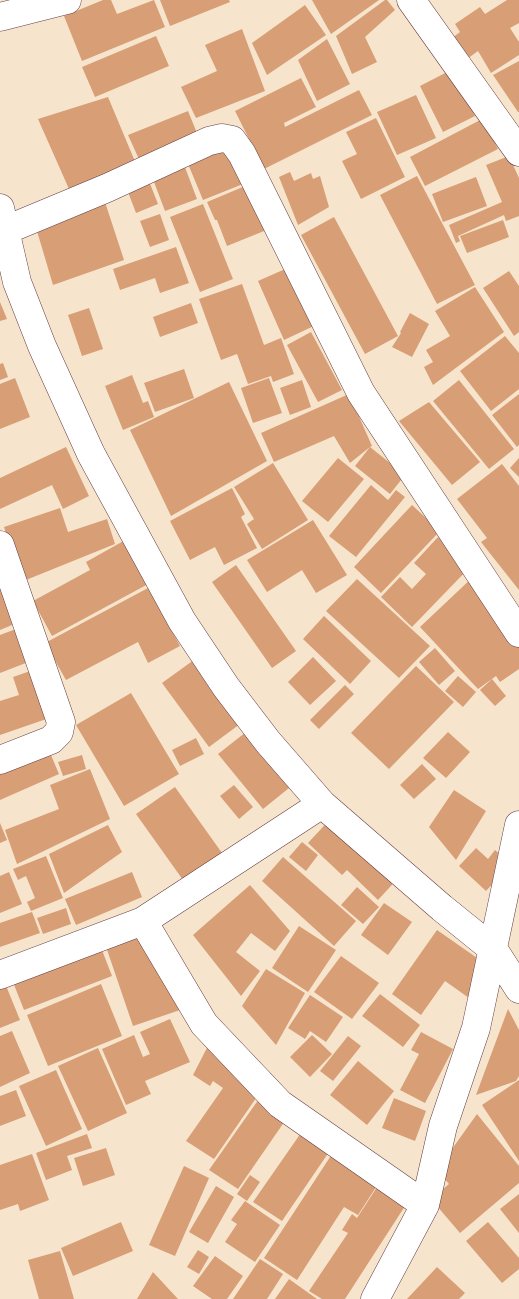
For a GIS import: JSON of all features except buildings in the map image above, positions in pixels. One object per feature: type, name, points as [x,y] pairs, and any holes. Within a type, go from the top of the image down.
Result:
[{"type":"street","points":[[0,17],[67,0]]},
{"type":"street","points":[[410,0],[519,152]]},
{"type":"street","points":[[519,633],[361,393],[242,154],[232,140],[222,138],[209,141],[107,188],[3,219],[17,282],[42,346],[91,454],[182,621],[226,687],[268,742],[322,804],[442,908],[494,950],[519,989]]},
{"type":"street","points":[[0,546],[61,722],[59,732],[51,740],[0,760]]},
{"type":"street","points":[[0,974],[143,921],[322,804]]},
{"type":"street","points":[[375,1299],[424,1205],[443,1126],[476,1028],[519,825]]},
{"type":"street","points":[[143,921],[204,1024],[280,1104],[424,1205]]}]
